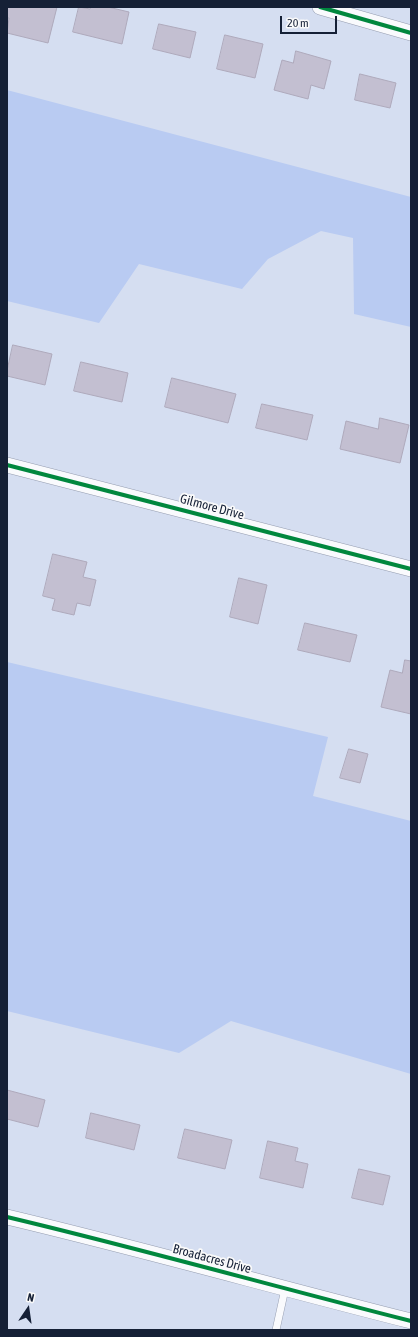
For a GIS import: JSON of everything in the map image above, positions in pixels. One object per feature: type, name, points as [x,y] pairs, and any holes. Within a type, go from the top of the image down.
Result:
[{"type":"street","points":[[320,7],[411,33]]},
{"type":"street","name":"Gilmore Drive","points":[[7,465],[411,569]]},
{"type":"street","name":"Broadacres Drive","points":[[7,1217],[411,1321]]},
{"type":"lane","points":[[276,1330],[285,1289]]},
{"type":"shaded area","points":[[7,90],[411,197],[411,327],[354,314],[353,238],[321,231],[268,259],[242,289],[139,264],[99,323],[7,301]]},
{"type":"shaded area","points":[[7,662],[328,737],[313,796],[411,821],[411,1074],[231,1021],[179,1053],[7,1011]]},
{"type":"building","points":[[7,7],[57,7],[48,43],[7,33],[9,18],[7,18]]},
{"type":"building","points":[[79,7],[90,9],[91,7],[108,7],[129,12],[122,44],[73,32]]},
{"type":"building","points":[[159,24],[196,32],[190,58],[153,49]]},
{"type":"building","points":[[225,35],[263,44],[255,78],[217,69]]},
{"type":"building","points":[[296,51],[331,61],[324,89],[311,85],[308,99],[274,90],[282,60],[293,63]]},
{"type":"building","points":[[360,74],[396,83],[390,108],[355,100]]},
{"type":"building","points":[[13,345],[52,354],[45,385],[7,376]]},
{"type":"building","points":[[81,362],[128,373],[122,402],[74,391]]},
{"type":"building","points":[[172,378],[236,394],[228,423],[165,407]]},
{"type":"building","points":[[262,404],[313,415],[307,440],[256,428]]},
{"type":"building","points":[[380,418],[409,425],[400,463],[340,449],[346,421],[378,429]]},
{"type":"building","points":[[53,554],[87,562],[83,577],[96,580],[90,606],[77,603],[74,615],[52,610],[55,599],[43,596]]},
{"type":"building","points":[[239,578],[267,585],[258,624],[230,617]]},
{"type":"building","points":[[305,623],[357,635],[350,662],[298,650]]},
{"type":"building","points":[[405,660],[411,661],[411,714],[381,707],[390,670],[402,673]]},
{"type":"building","points":[[349,749],[368,754],[360,783],[340,778]]},
{"type":"building","points":[[7,1090],[45,1100],[38,1127],[7,1119]]},
{"type":"building","points":[[91,1113],[140,1125],[134,1150],[86,1138]]},
{"type":"building","points":[[185,1129],[232,1140],[225,1169],[178,1158]]},
{"type":"building","points":[[268,1141],[298,1148],[295,1161],[308,1164],[303,1188],[260,1178]]},
{"type":"building","points":[[359,1169],[390,1176],[383,1205],[352,1198]]},
{"type":"cycle path","points":[[320,7],[411,33]]},
{"type":"cycle path","points":[[7,465],[411,569]]},
{"type":"cycle path","points":[[7,1217],[411,1321]]}]
